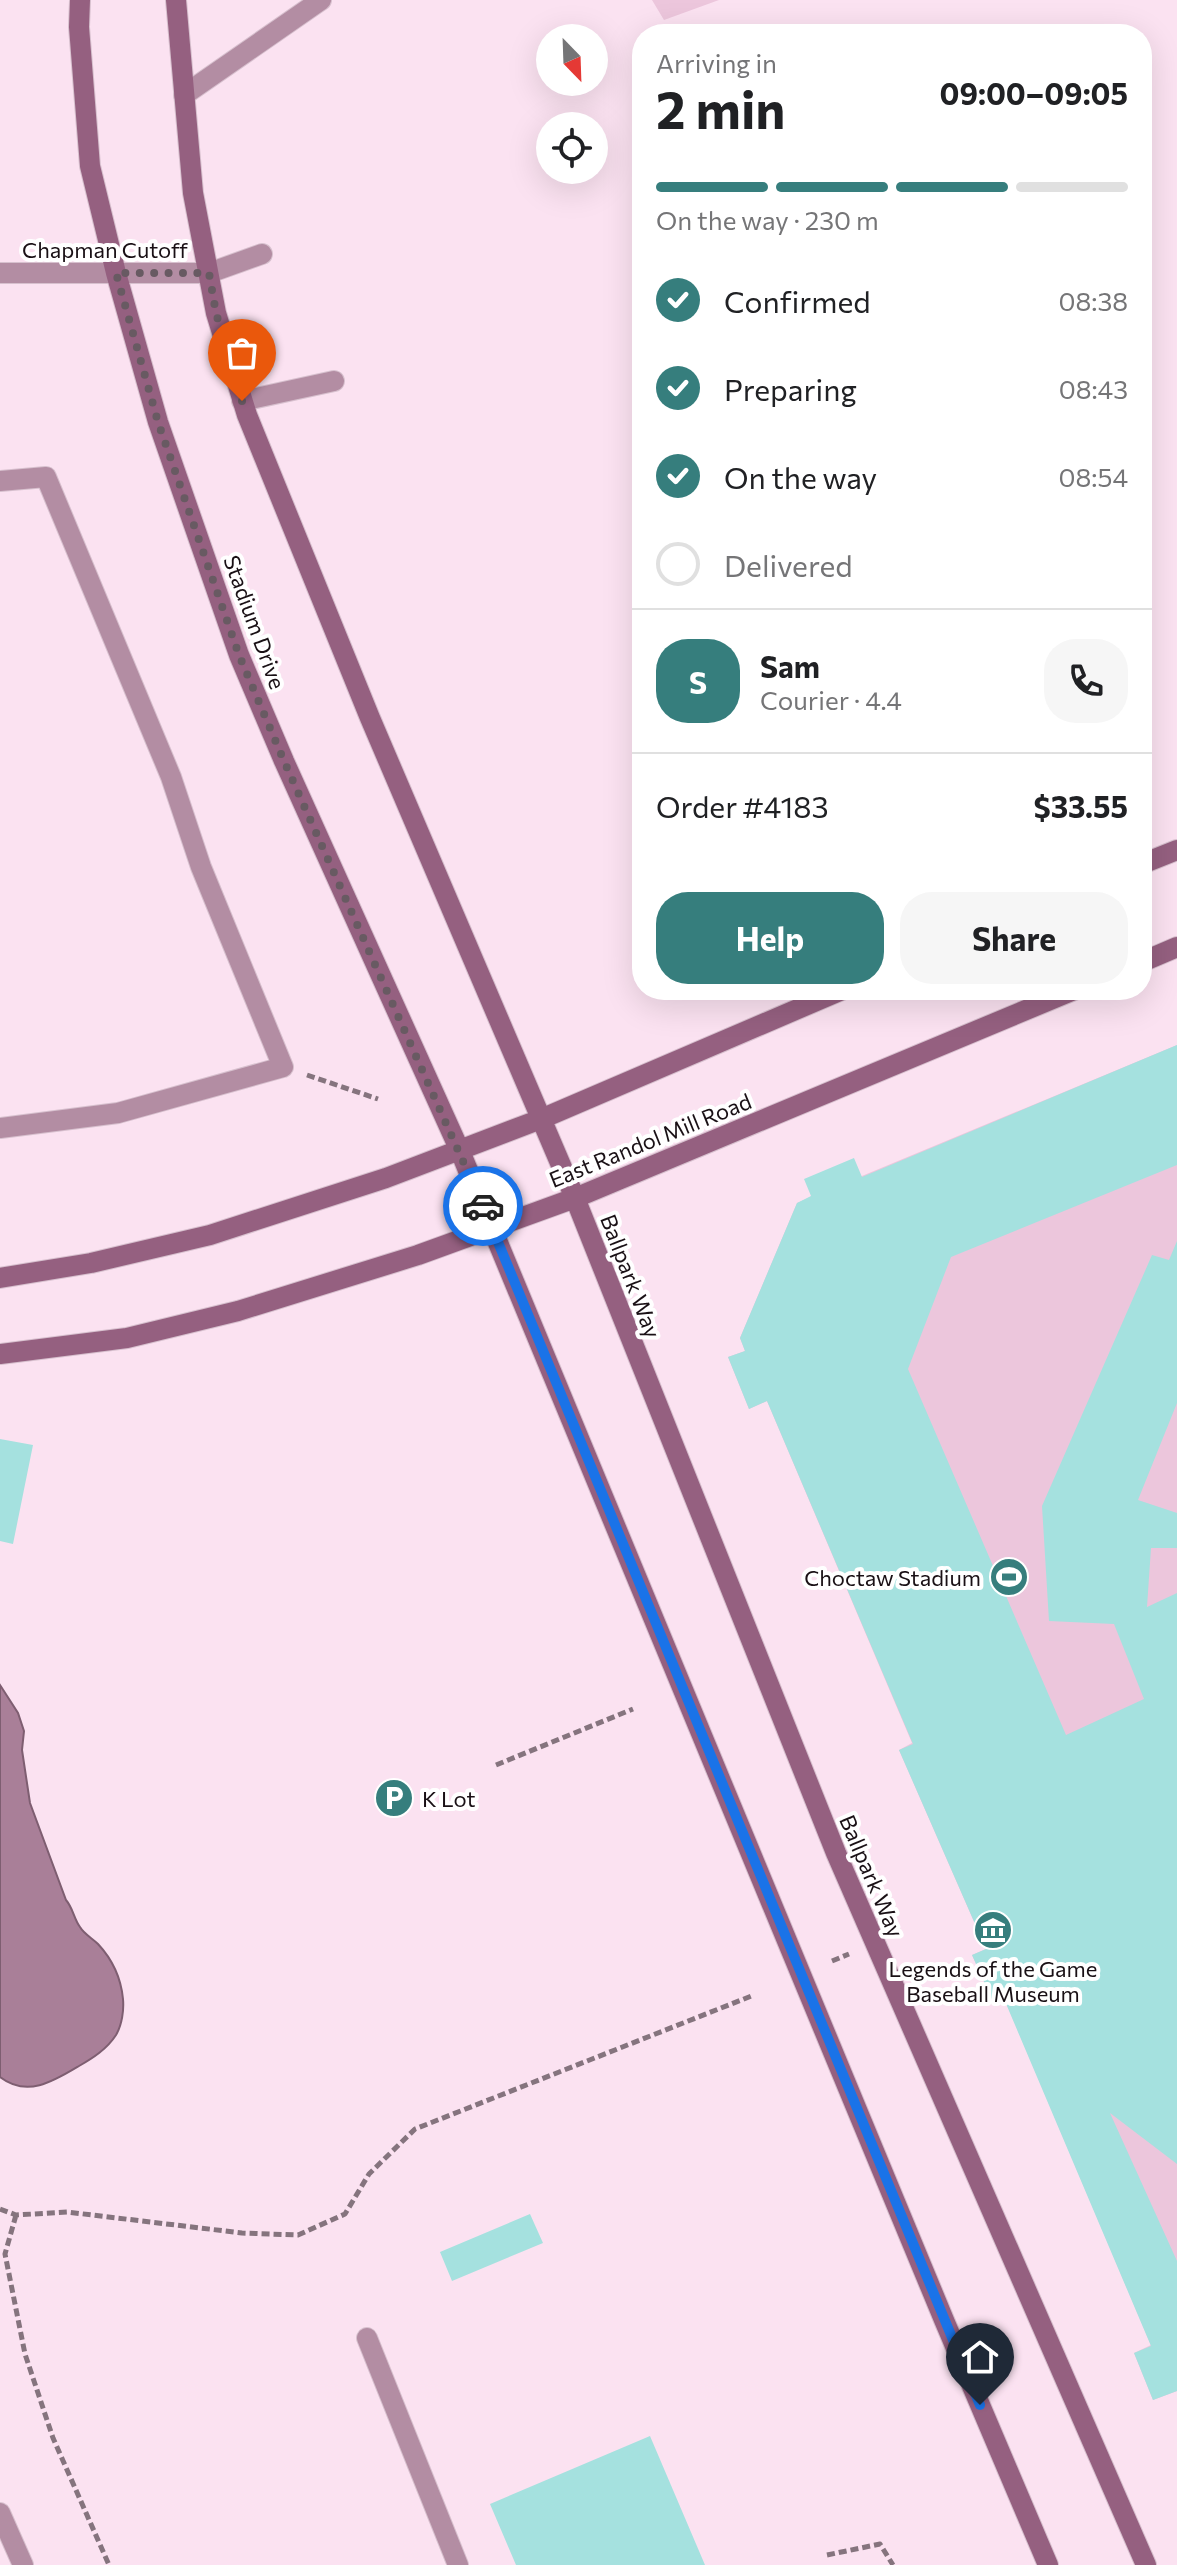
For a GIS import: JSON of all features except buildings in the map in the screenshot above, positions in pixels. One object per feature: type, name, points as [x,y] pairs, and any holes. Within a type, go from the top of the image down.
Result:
[{"type":"main road","name":"Stadium Drive","points":[[80,0],[79,27],[90,166],[158,422],[239,655],[492,1229]]},
{"type":"main road","points":[[176,0],[193,193],[216,313],[242,401],[376,731],[575,1198]]},
{"type":"main road","points":[[1152,860],[1177,850]]},
{"type":"main road","points":[[1152,958],[1177,947]]},
{"type":"main road","points":[[0,1278],[91,1263],[210,1235],[361,1187],[541,1119],[819,1000]]},
{"type":"main road","name":"East Randol Mill Road","points":[[0,1354],[127,1338],[224,1314],[418,1255],[575,1198],[1050,1000]]},
{"type":"main road","name":"Ballpark Way","points":[[575,1198],[836,1853],[1146,2565]]},
{"type":"main road","points":[[492,1229],[1048,2565]]},
{"type":"street","points":[[184,95],[321,0]]},
{"type":"street","name":"Chapman Cutoff","points":[[0,273],[209,273],[262,254]]},
{"type":"street","points":[[242,401],[334,381]]},
{"type":"street","points":[[0,481],[46,477],[171,777],[201,867],[283,1067],[118,1113],[0,1128]]},
{"type":"street","points":[[367,2338],[458,2565]]},
{"type":"street","points":[[0,2513],[23,2565]]},
{"type":"path","points":[[283,1067],[378,1099]]},
{"type":"path","points":[[496,1765],[633,1709]]},
{"type":"path","points":[[832,1961],[853,1952]]},
{"type":"path","points":[[0,2209],[16,2215],[67,2212],[242,2233],[298,2235],[345,2214],[369,2174],[415,2129],[754,1995]]},
{"type":"path","points":[[16,2215],[5,2254],[25,2354],[53,2438],[109,2565]]},
{"type":"path","points":[[827,2555],[880,2544],[893,2565]]},
{"type":"shaded area","points":[[652,0],[719,0],[664,20]]},
{"type":"shaded area","name":"Choctaw Stadium","points":[[1177,1045],[1177,2391],[1153,2400],[1134,2353],[1151,2345],[1005,2000],[994,2004],[972,1955],[986,1949],[899,1750],[912,1743],[767,1401],[749,1409],[728,1357],[745,1351],[740,1338],[797,1203]]},
{"type":"shaded area","points":[[0,1685],[18,1713],[24,1731],[22,1750],[30,1803],[66,1900],[76,1921],[112,1962],[123,1999],[120,2027],[104,2049],[60,2077],[30,2087],[10,2083],[0,2077]]},
{"type":"way so far","points":[[242,401],[216,313],[209,273],[116,273],[158,422],[239,655],[483,1206]]},
{"type":"place","name":"Choctaw Stadium","points":[[1009,1577]]},
{"type":"place","name":"K Lot","points":[[394,1798]]},
{"type":"place","name":"Legends of the Game Baseball Museum","points":[[993,1930]]},
{"type":"route","points":[[483,1206],[980,2405]]}]
